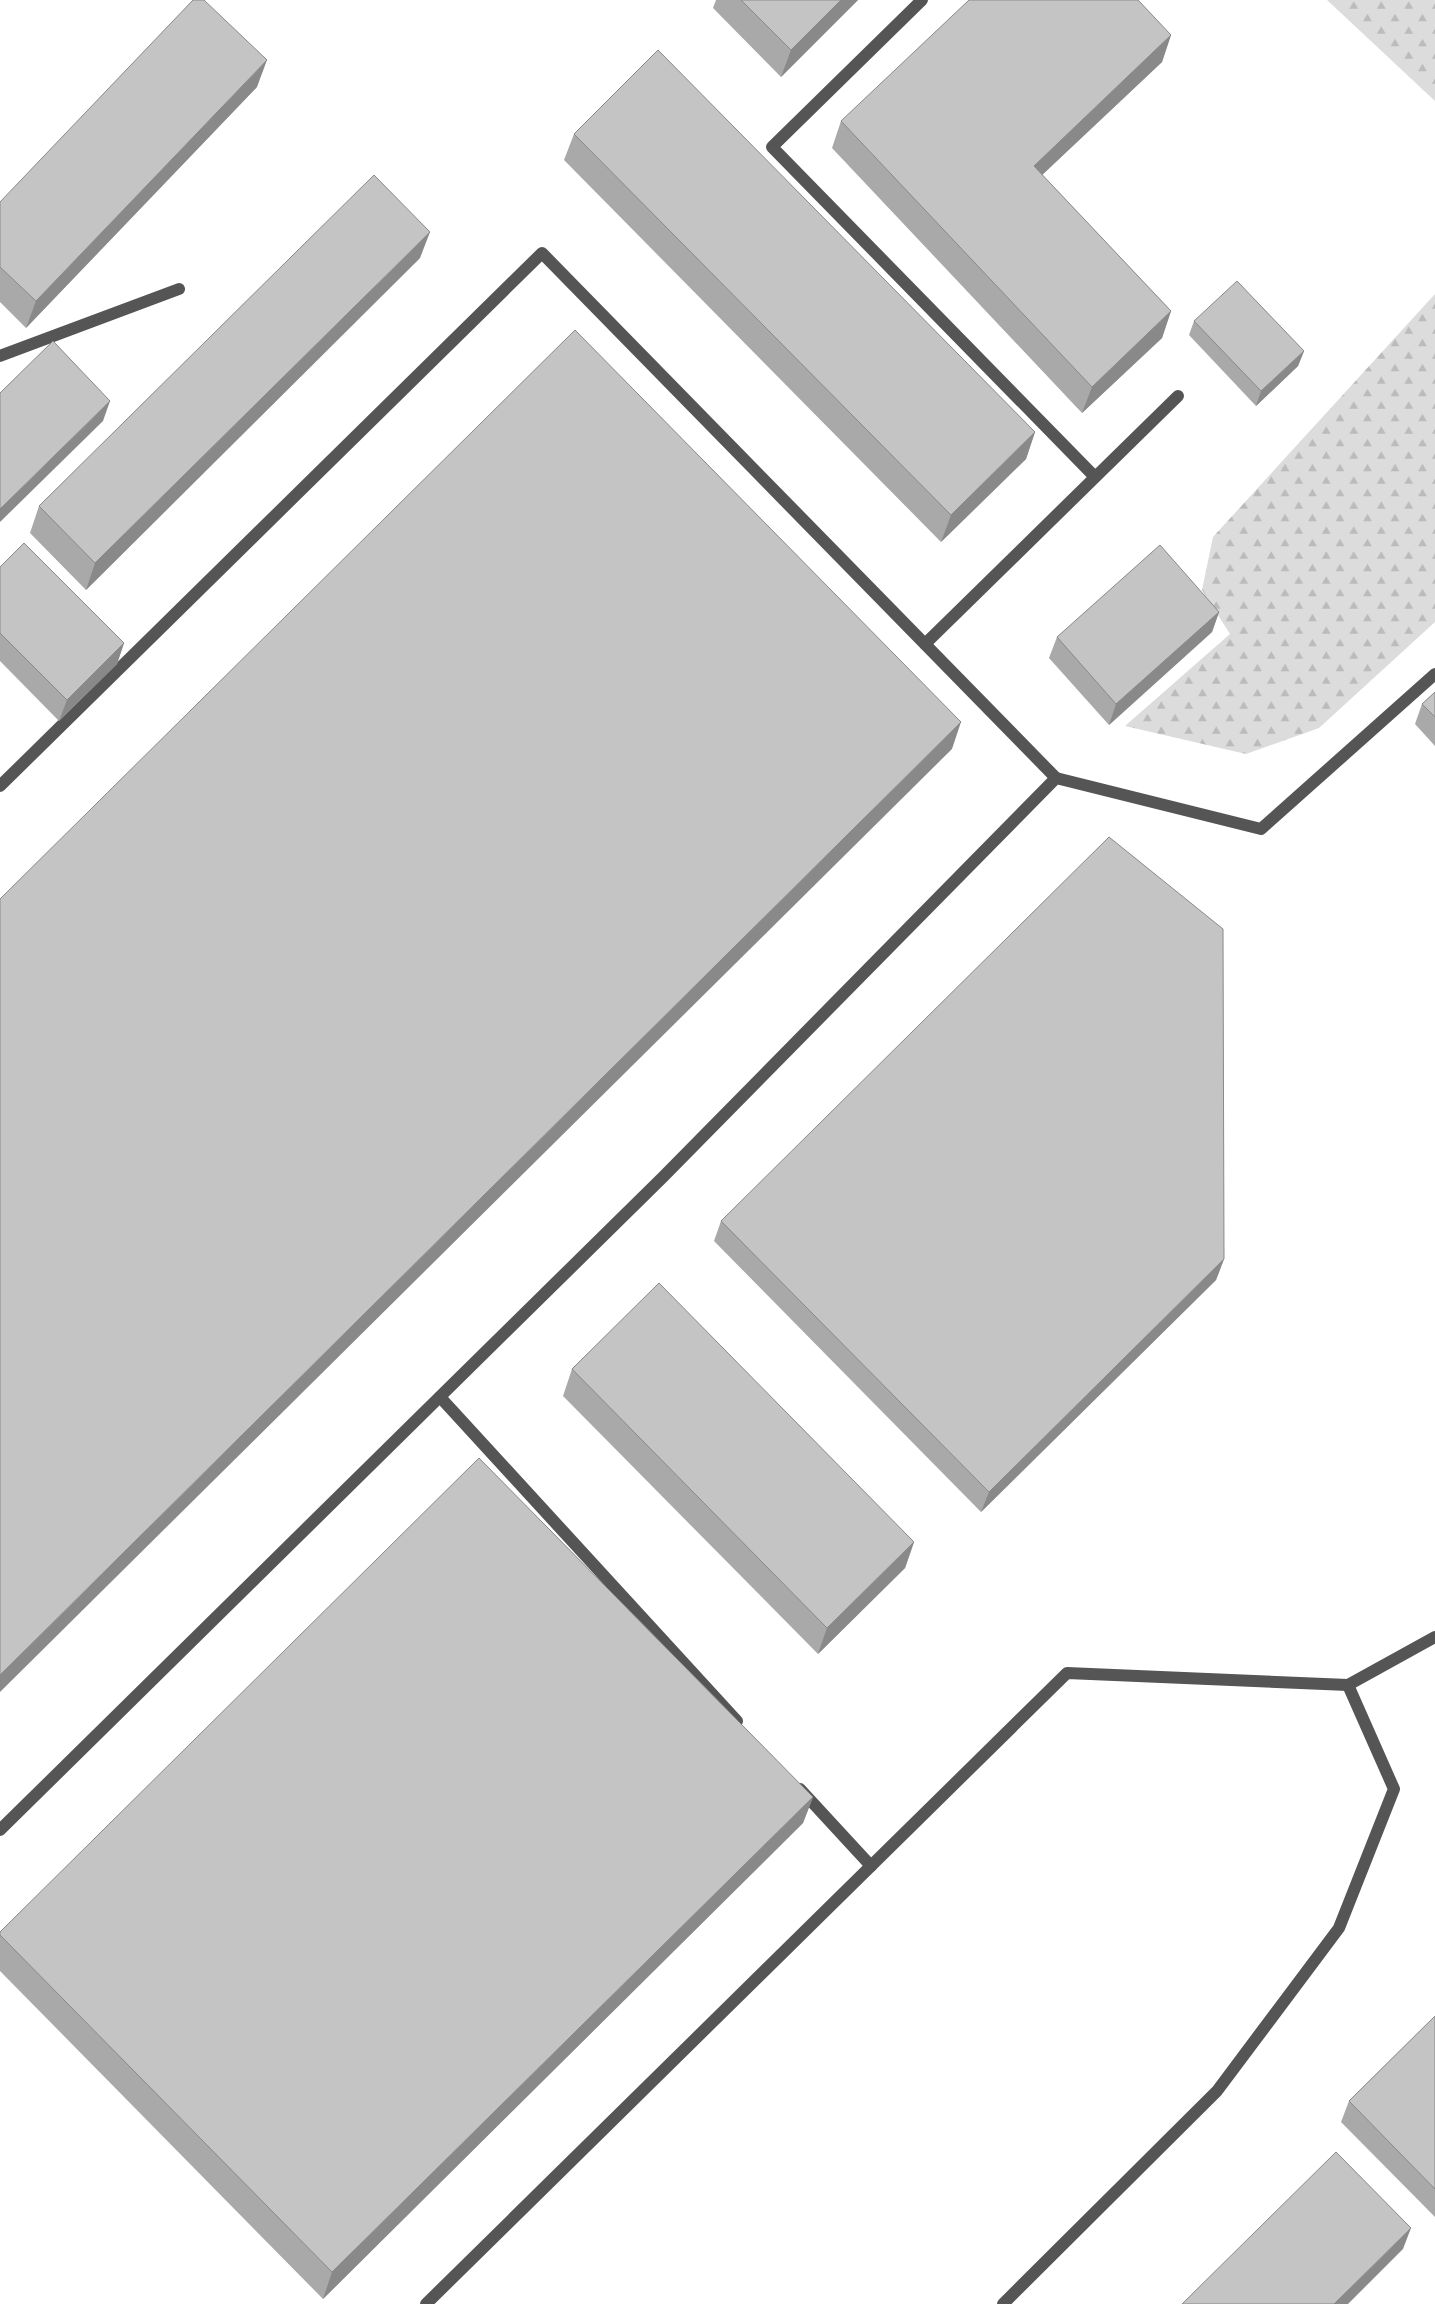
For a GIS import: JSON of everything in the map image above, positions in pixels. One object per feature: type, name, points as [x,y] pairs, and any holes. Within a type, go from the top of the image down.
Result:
[{"type":"lane","points":[[922,0],[772,147],[1095,477]]},
{"type":"lane","points":[[0,786],[542,253],[1056,778],[1260,829],[1435,674]]},
{"type":"lane","points":[[0,356],[180,289]]},
{"type":"lane","points":[[925,644],[1178,396]]},
{"type":"lane","points":[[0,1830],[663,1177],[1056,778]]},
{"type":"lane","points":[[440,1397],[743,1727]]},
{"type":"lane","points":[[426,2304],[1067,1673],[1348,1685],[1435,1637]]},
{"type":"lane","points":[[1003,2304],[1217,2091],[1339,1928],[1394,1789],[1348,1685]]},
{"type":"lane","points":[[790,1778],[871,1866]]},
{"type":"green space","points":[[1327,0],[1435,0],[1435,101]]},
{"type":"green space","points":[[1435,294],[1435,622],[1319,728],[1246,754],[1125,726],[1230,634],[1202,590],[1213,537]]},
{"type":"building","points":[[193,0],[204,0],[267,60],[36,301],[0,267],[0,202]]},
{"type":"building","points":[[741,0],[841,0],[791,50]]},
{"type":"building","points":[[969,0],[1138,0],[1171,35],[1034,166],[1171,311],[1092,387],[841,121]]},
{"type":"building","points":[[658,50],[1035,432],[951,515],[574,134]]},
{"type":"building","points":[[374,175],[430,232],[95,563],[39,506]]},
{"type":"building","points":[[1237,281],[1304,351],[1261,391],[1194,321]]},
{"type":"building","points":[[575,330],[961,722],[0,1675],[0,899]]},
{"type":"building","points":[[53,341],[110,401],[0,509],[0,393]]},
{"type":"building","points":[[24,543],[124,643],[67,700],[0,633],[0,567]]},
{"type":"building","points":[[1160,545],[1219,612],[1116,704],[1057,637]]},
{"type":"building","points":[[1435,692],[1435,717],[1422,704]]},
{"type":"building","points":[[1109,837],[1223,929],[1224,1259],[989,1492],[721,1221]]},
{"type":"building","points":[[659,1283],[914,1542],[827,1628],[572,1369]]},
{"type":"building","points":[[479,1458],[813,1797],[332,2272],[0,1935],[0,1932]]},
{"type":"building","points":[[1435,2016],[1435,2189],[1349,2101]]},
{"type":"building","points":[[1336,2152],[1411,2228],[1334,2304],[1182,2304]]}]
